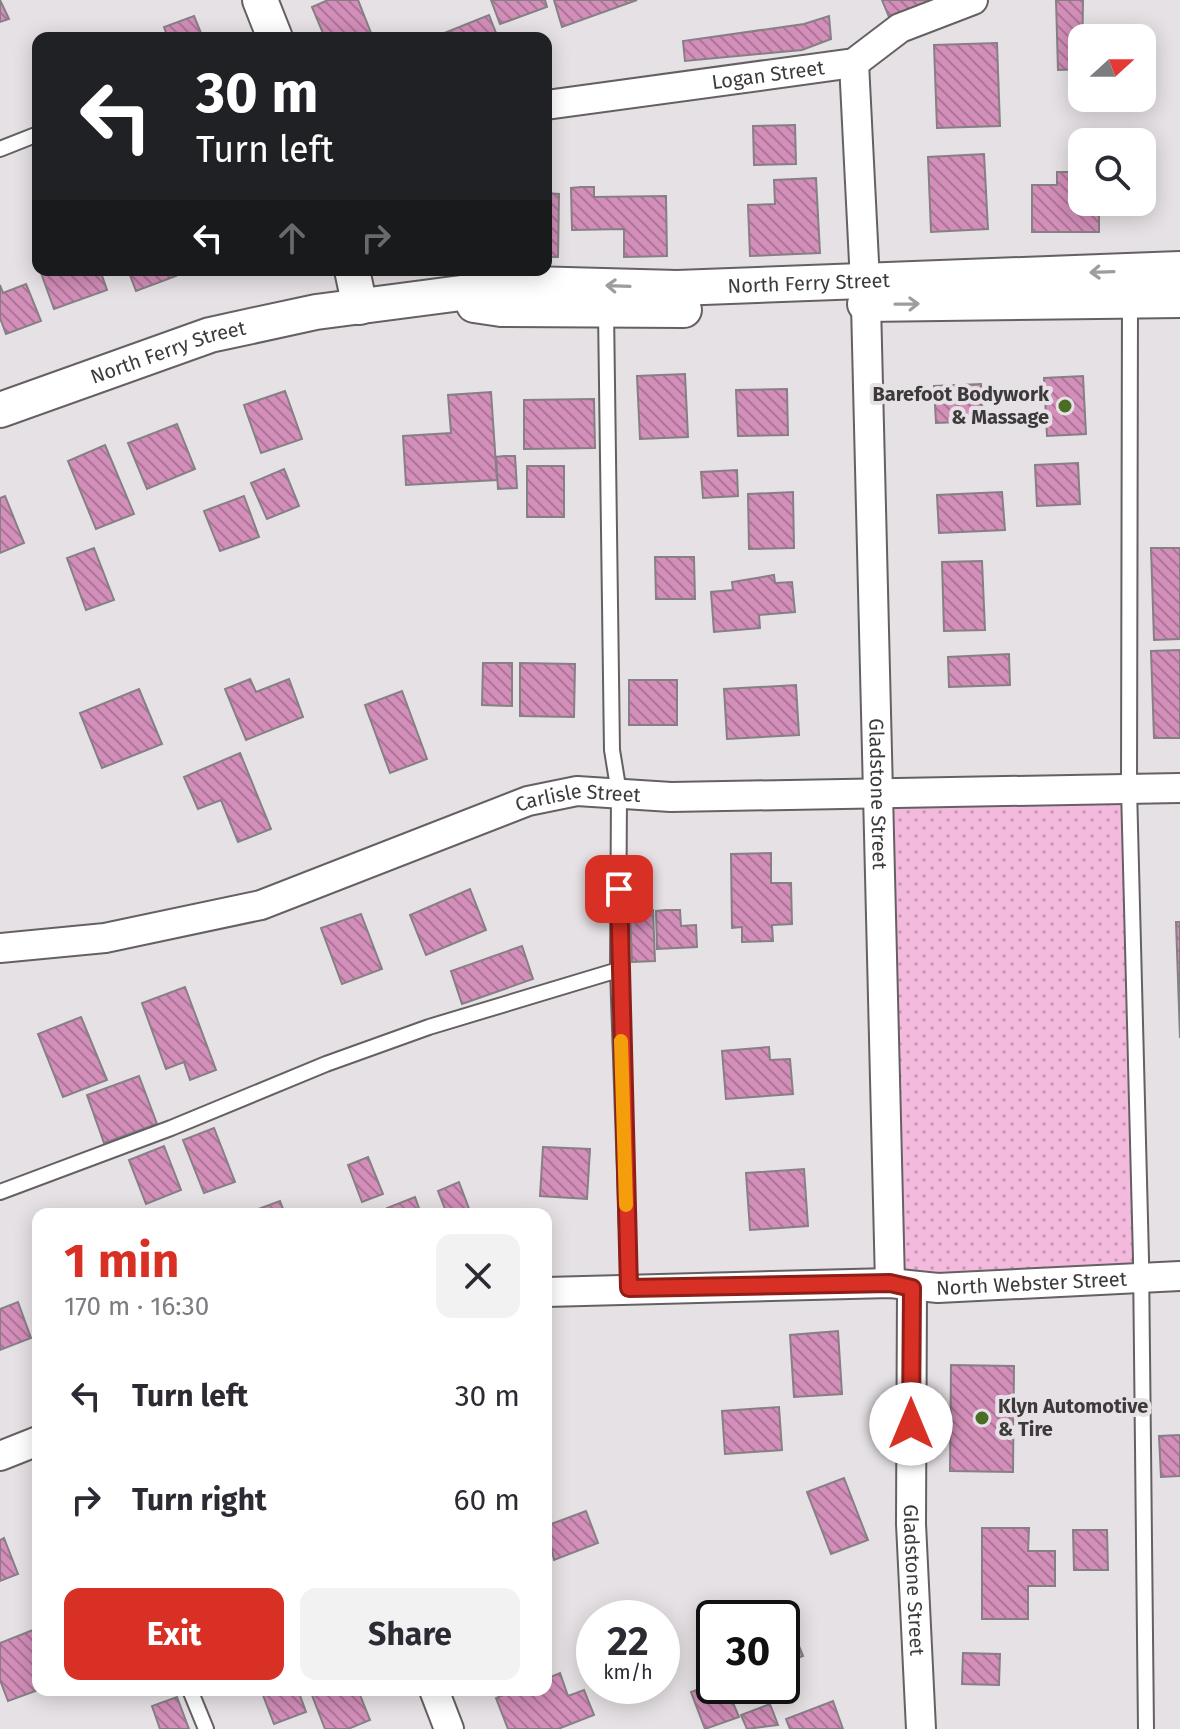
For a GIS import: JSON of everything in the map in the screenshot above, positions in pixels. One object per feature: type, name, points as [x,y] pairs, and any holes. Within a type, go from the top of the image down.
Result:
[{"type":"street","points":[[260,0],[273,32]]},
{"type":"street","name":"Logan Street","points":[[552,104],[854,63],[900,28],[973,0]]},
{"type":"street","name":"Gladstone Street","points":[[854,63],[865,293],[876,794],[921,1729]]},
{"type":"street","name":"North Ferry Street","points":[[438,298],[501,309],[606,311],[1180,269]]},
{"type":"street","points":[[353,276],[360,307]]},
{"type":"street","name":"North Ferry Street","points":[[0,410],[210,335],[316,312],[530,284],[1180,300]]},
{"type":"street","name":"Carlisle Street","points":[[0,948],[105,938],[261,905],[528,801],[577,791],[671,797],[1180,788]]},
{"type":"street","name":"North Webster Street","points":[[552,1292],[629,1288],[901,1286],[1180,1276]]},
{"type":"street","points":[[0,1456],[32,1443]]},
{"type":"street","points":[[436,1696],[449,1729]]},
{"type":"lane","points":[[0,149],[32,136]]},
{"type":"lane","points":[[1130,300],[1129,788],[1146,1729]]},
{"type":"lane","points":[[606,311],[612,750],[619,793],[618,970],[629,1288]]},
{"type":"lane","points":[[0,1192],[171,1128],[326,1064],[429,1027],[618,970]]},
{"type":"lane","points":[[192,1696],[206,1729]]},
{"type":"shaded area","points":[[1129,788],[1140,1278],[890,1283],[876,794]]},
{"type":"building","points":[[0,0],[9,19],[0,22]]},
{"type":"building","points":[[328,0],[358,0],[371,32],[322,32],[312,7]]},
{"type":"building","points":[[491,0],[545,0],[547,7],[500,24]]},
{"type":"building","points":[[554,0],[637,0],[562,27]]},
{"type":"building","points":[[882,0],[932,0],[889,17]]},
{"type":"building","points":[[1056,0],[1083,0],[1083,24],[1068,24],[1068,70],[1058,70]]},
{"type":"building","points":[[489,15],[496,32],[447,32]]},
{"type":"building","points":[[194,16],[201,32],[166,32],[164,27]]},
{"type":"building","points":[[829,16],[831,39],[802,50],[685,61],[683,41],[804,24]]},
{"type":"building","points":[[997,43],[1000,126],[937,128],[934,45]]},
{"type":"building","points":[[795,125],[796,164],[754,165],[753,126]]},
{"type":"building","points":[[984,154],[988,229],[931,232],[928,157]]},
{"type":"building","points":[[1057,172],[1068,172],[1068,216],[1099,216],[1099,232],[1032,232],[1032,185],[1057,185]]},
{"type":"building","points":[[816,178],[820,253],[750,256],[748,205],[775,204],[774,180]]},
{"type":"building","points":[[594,187],[594,197],[666,196],[667,256],[624,257],[624,229],[572,230],[571,188]]},
{"type":"building","points":[[552,193],[559,194],[558,257],[552,257]]},
{"type":"building","points":[[42,276],[102,276],[107,290],[54,309]]},
{"type":"building","points":[[130,276],[176,276],[136,291]]},
{"type":"building","points":[[26,284],[41,321],[6,334],[0,318],[0,285],[3,293]]},
{"type":"building","points":[[685,374],[688,437],[640,439],[637,376]]},
{"type":"building","name":"Barefoot Bodywork & Massage","points":[[1083,376],[1086,434],[1047,436],[1044,378]]},
{"type":"building","points":[[981,384],[983,421],[936,423],[934,386]]},
{"type":"building","points":[[787,389],[788,435],[738,436],[736,390]]},
{"type":"building","points":[[285,391],[302,439],[261,453],[244,405]]},
{"type":"building","points":[[491,392],[497,480],[406,485],[403,436],[451,433],[448,395]]},
{"type":"building","points":[[594,399],[595,448],[524,449],[524,400]]},
{"type":"building","points":[[177,424],[195,469],[147,489],[128,443]]},
{"type":"building","points":[[105,445],[134,514],[96,529],[68,461]]},
{"type":"building","points":[[515,456],[517,488],[498,489],[496,457]]},
{"type":"building","points":[[1078,463],[1080,504],[1037,506],[1035,465]]},
{"type":"building","points":[[527,466],[564,466],[564,517],[527,517]]},
{"type":"building","points":[[284,469],[299,506],[267,519],[251,483]]},
{"type":"building","points":[[737,470],[738,496],[703,498],[701,472]]},
{"type":"building","points":[[793,492],[794,548],[749,549],[748,494]]},
{"type":"building","points":[[1002,492],[1005,530],[939,533],[937,495]]},
{"type":"building","points":[[5,496],[24,543],[0,553],[0,498]]},
{"type":"building","points":[[244,496],[259,537],[220,551],[204,511]]},
{"type":"building","points":[[94,548],[114,600],[86,610],[67,558]]},
{"type":"building","points":[[1151,548],[1180,548],[1180,639],[1154,640]]},
{"type":"building","points":[[655,557],[694,557],[695,599],[656,599]]},
{"type":"building","points":[[982,561],[985,630],[944,631],[942,562]]},
{"type":"building","points":[[774,575],[775,583],[792,582],[795,612],[759,615],[760,628],[714,632],[711,592],[733,590],[732,582]]},
{"type":"building","points":[[1180,650],[1180,738],[1154,738],[1151,651]]},
{"type":"building","points":[[1009,654],[1010,685],[949,687],[948,657]]},
{"type":"building","points":[[483,663],[512,663],[512,706],[482,705]]},
{"type":"building","points":[[520,663],[575,664],[574,717],[520,716]]},
{"type":"building","points":[[250,679],[256,692],[289,679],[303,717],[246,740],[225,689]]},
{"type":"building","points":[[629,680],[677,680],[677,725],[629,725]]},
{"type":"building","points":[[796,685],[799,735],[727,739],[724,689]]},
{"type":"building","points":[[139,689],[162,744],[102,768],[80,713]]},
{"type":"building","points":[[402,691],[427,759],[390,773],[365,705]]},
{"type":"building","points":[[240,753],[271,829],[238,842],[221,800],[198,809],[184,777]]},
{"type":"building","points":[[771,853],[771,883],[791,883],[792,924],[772,925],[773,941],[742,942],[742,927],[732,928],[731,854]]},
{"type":"building","points":[[470,889],[486,930],[426,955],[410,915]]},
{"type":"building","points":[[630,910],[653,910],[655,961],[632,962]]},
{"type":"building","points":[[680,910],[681,926],[696,925],[697,947],[657,949],[656,911]]},
{"type":"building","points":[[361,914],[382,969],[342,984],[321,928]]},
{"type":"building","points":[[1176,922],[1180,922],[1180,1038]]},
{"type":"building","points":[[522,946],[533,979],[462,1004],[451,971]]},
{"type":"building","points":[[185,987],[216,1070],[190,1080],[184,1062],[166,1069],[142,1003]]},
{"type":"building","points":[[81,1017],[107,1080],[63,1097],[38,1034]]},
{"type":"building","points":[[769,1047],[770,1060],[790,1059],[793,1094],[726,1099],[722,1051]]},
{"type":"building","points":[[139,1076],[157,1124],[104,1143],[87,1095]]},
{"type":"building","points":[[214,1128],[235,1182],[204,1193],[183,1140]]},
{"type":"building","points":[[164,1146],[181,1190],[146,1204],[129,1160]]},
{"type":"building","points":[[543,1147],[590,1149],[587,1199],[540,1196]]},
{"type":"building","points":[[368,1157],[383,1194],[362,1202],[348,1165]]},
{"type":"building","points":[[804,1169],[808,1226],[750,1230],[746,1173]]},
{"type":"building","points":[[459,1182],[469,1208],[445,1208],[438,1191]]},
{"type":"building","points":[[415,1197],[419,1208],[387,1208]]},
{"type":"building","points":[[280,1201],[283,1208],[261,1208]]},
{"type":"building","points":[[18,1302],[31,1338],[0,1350],[0,1309]]},
{"type":"building","points":[[838,1331],[842,1394],[794,1397],[790,1335]]},
{"type":"building","name":"Klyn Automotive & Tire","points":[[951,1365],[1014,1366],[1013,1472],[950,1471]]},
{"type":"building","points":[[779,1407],[782,1450],[725,1454],[722,1411]]},
{"type":"building","points":[[1180,1435],[1180,1476],[1161,1477],[1159,1436]]},
{"type":"building","points":[[844,1478],[868,1540],[831,1554],[807,1492]]},
{"type":"building","points":[[586,1511],[598,1543],[554,1560],[552,1524]]},
{"type":"building","points":[[982,1528],[1029,1528],[1028,1551],[1055,1551],[1055,1586],[1028,1586],[1028,1619],[982,1619]]},
{"type":"building","points":[[1073,1530],[1107,1530],[1108,1570],[1074,1570]]},
{"type":"building","points":[[4,1538],[18,1574],[0,1581],[0,1540]]},
{"type":"building","points":[[32,1630],[32,1692],[8,1701],[0,1680],[0,1643]]},
{"type":"building","points":[[963,1653],[1000,1654],[999,1685],[962,1684]]},
{"type":"building","points":[[560,1673],[568,1696],[576,1693],[576,1704],[590,1704],[594,1715],[558,1729],[508,1729],[496,1698],[501,1696],[552,1696],[552,1676]]},
{"type":"building","points":[[696,1690],[696,1704],[734,1704],[739,1717],[705,1729],[691,1692]]},
{"type":"building","points":[[263,1696],[300,1696],[306,1712],[274,1724]]},
{"type":"building","points":[[312,1696],[360,1696],[370,1720],[348,1729],[325,1729]]},
{"type":"building","points":[[177,1697],[189,1729],[160,1729],[152,1706]]},
{"type":"building","points":[[833,1701],[843,1729],[790,1729],[786,1719]]},
{"type":"building","points":[[770,1704],[778,1725],[747,1729],[741,1715]]},
{"type":"slow traffic","points":[[621,1041],[626,1205]]},
{"type":"place","name":"Barefoot Bodywork & Massage","points":[[1065,406]]},
{"type":"place","name":"Klyn Automotive & Tire","points":[[982,1418]]},
{"type":"route","points":[[619,889],[618,970],[629,1288],[890,1283],[912,1288],[911,1424]]}]
